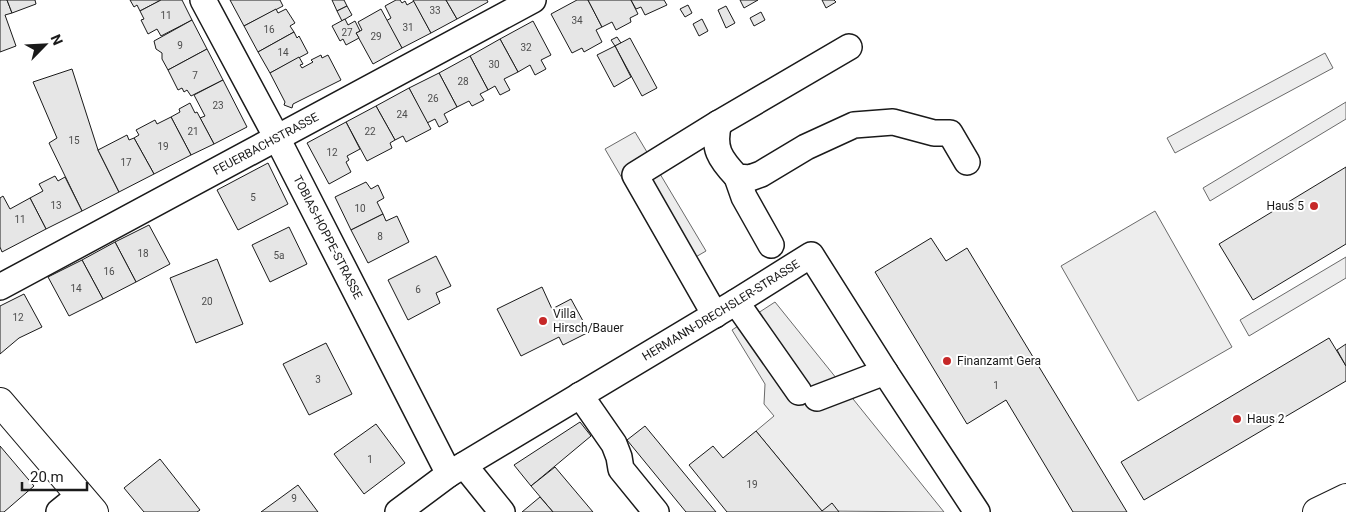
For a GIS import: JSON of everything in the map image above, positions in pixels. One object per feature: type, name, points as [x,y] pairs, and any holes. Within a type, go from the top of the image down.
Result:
[{"type":"main road","points":[[0,402],[78,506]]},
{"type":"main road","points":[[1318,512],[1346,498]]},
{"type":"street","name":"TOBIAS-HOPPE-STRASSE","points":[[203,0],[456,470],[502,512]]},
{"type":"street","name":"FEUERBACHSTRASSE","points":[[0,287],[533,0]]},
{"type":"street","points":[[848,47],[635,175],[726,308],[808,395],[885,372]]},
{"type":"street","points":[[738,177],[750,178],[761,174],[806,147],[854,125],[893,122],[934,133],[950,133],[967,162]]},
{"type":"street","points":[[719,123],[716,136],[718,153],[726,165],[738,177],[744,197],[771,245]]},
{"type":"street","name":"HERMANN-DRECHSLER-STRASSE","points":[[398,512],[456,470],[811,255],[977,512]]},
{"type":"street","points":[[580,395],[614,444],[621,469],[656,512]]},
{"type":"shaded area","points":[[1325,53],[1333,68],[1175,153],[1167,138]]},
{"type":"shaded area","points":[[1346,102],[1346,119],[1210,201],[1203,188]]},
{"type":"shaded area","points":[[635,132],[706,251],[675,269],[605,149]]},
{"type":"shaded area","points":[[1155,211],[1232,347],[1138,401],[1061,266]]},
{"type":"shaded area","points":[[1346,257],[1346,278],[1249,336],[1240,320]]},
{"type":"shaded area","points":[[775,302],[944,512],[822,511],[756,431],[774,416],[764,404],[765,384],[732,330]]},
{"type":"building","points":[[0,0],[7,0],[12,13],[5,15],[16,46],[0,52]]},
{"type":"building","points":[[7,0],[35,0],[36,4],[12,13]]},
{"type":"building","points":[[130,0],[161,0],[140,11],[137,5],[134,7]]},
{"type":"building","points":[[161,0],[182,0],[192,20],[161,36],[157,29],[148,34],[141,20],[144,19],[140,11]]},
{"type":"building","points":[[230,0],[280,0],[283,6],[244,26]]},
{"type":"building","points":[[332,0],[344,0],[347,6],[337,11]]},
{"type":"building","points":[[400,0],[402,3],[405,1],[407,5],[414,1],[431,33],[402,48],[386,21],[391,18],[385,6]]},
{"type":"building","points":[[413,0],[446,0],[457,19],[431,33]]},
{"type":"building","points":[[446,0],[487,0],[488,2],[457,19]]},
{"type":"building","points":[[577,0],[588,0],[602,27],[596,30],[602,42],[584,52],[582,48],[572,53],[551,14]]},
{"type":"building","points":[[588,0],[631,0],[638,14],[630,18],[631,22],[616,30],[612,22],[602,27]]},
{"type":"building","points":[[631,0],[664,0],[667,5],[645,15],[641,7],[636,9]]},
{"type":"building","points":[[740,0],[758,0],[744,8]]},
{"type":"building","points":[[822,0],[834,0],[836,2],[826,8]]},
{"type":"building","points":[[688,5],[692,13],[685,17],[680,9]]},
{"type":"building","points":[[347,6],[352,15],[342,21],[337,11]]},
{"type":"building","points":[[726,6],[735,23],[726,28],[718,10]]},
{"type":"building","points":[[276,9],[278,13],[286,9],[295,23],[290,26],[294,32],[258,52],[244,26]]},
{"type":"building","points":[[381,9],[402,48],[373,64],[356,33],[362,30],[358,22]]},
{"type":"building","points":[[761,12],[765,20],[754,26],[750,18]]},
{"type":"building","points":[[345,19],[348,25],[355,21],[360,31],[356,33],[359,38],[346,45],[343,39],[340,41],[332,26]]},
{"type":"building","points":[[702,19],[708,31],[699,36],[693,24]]},
{"type":"building","points":[[192,20],[207,49],[168,70],[162,59],[162,53],[156,49],[154,41]]},
{"type":"building","points":[[533,21],[551,55],[541,60],[546,69],[535,75],[530,65],[518,72],[500,39]]},
{"type":"building","points":[[294,32],[297,38],[299,36],[308,53],[270,73],[258,52]]},
{"type":"building","points":[[617,37],[621,43],[615,46],[611,40]]},
{"type":"building","points":[[630,38],[657,88],[642,96],[615,46]]},
{"type":"building","points":[[500,39],[518,72],[504,79],[510,90],[500,95],[495,86],[488,90],[470,56]]},
{"type":"building","points":[[615,46],[631,77],[614,87],[597,55]]},
{"type":"building","points":[[207,49],[223,80],[191,96],[187,90],[184,92],[182,88],[178,90],[168,70]]},
{"type":"building","points":[[321,55],[322,58],[328,55],[341,80],[293,104],[292,108],[284,105],[285,102],[270,73],[299,57],[303,64],[300,65],[302,68],[313,62],[311,60]]},
{"type":"building","points":[[470,56],[488,90],[480,94],[484,100],[472,106],[469,101],[457,107],[439,73]]},
{"type":"building","points":[[72,69],[98,150],[119,192],[82,211],[49,143],[57,138],[33,82]]},
{"type":"building","points":[[439,73],[457,107],[444,114],[448,122],[439,127],[435,119],[427,123],[409,88]]},
{"type":"building","points":[[223,80],[247,127],[214,144],[200,118],[205,116],[194,95]]},
{"type":"building","points":[[409,88],[431,129],[406,142],[403,136],[395,140],[376,106]]},
{"type":"building","points":[[190,103],[214,144],[191,155],[171,117],[180,112],[179,109]]},
{"type":"building","points":[[376,106],[395,140],[390,143],[392,148],[367,161],[346,122]]},
{"type":"building","points":[[171,117],[191,155],[154,174],[134,138],[139,135],[136,130],[155,120],[157,124]]},
{"type":"building","points":[[346,122],[360,149],[347,156],[349,160],[346,162],[351,172],[329,184],[307,143]]},
{"type":"building","points":[[127,135],[129,140],[134,138],[154,174],[119,192],[98,150]]},
{"type":"building","points":[[268,163],[288,204],[238,230],[217,190]]},
{"type":"building","name":"Haus 5","points":[[1346,167],[1346,244],[1253,300],[1219,244]]},
{"type":"building","points":[[55,176],[58,181],[65,177],[82,211],[46,229],[30,198],[43,191],[39,184]]},
{"type":"building","points":[[366,182],[371,189],[378,185],[384,198],[377,202],[383,214],[351,230],[335,197]]},
{"type":"building","points":[[3,196],[10,209],[30,198],[46,229],[2,252],[0,247],[0,198]]},
{"type":"building","points":[[383,214],[386,221],[397,216],[409,242],[368,263],[351,230]]},
{"type":"building","points":[[149,225],[170,264],[136,282],[115,242]]},
{"type":"building","points":[[289,227],[307,264],[270,282],[252,245]]},
{"type":"building","points":[[931,238],[946,261],[967,248],[1127,512],[1073,512],[1006,400],[967,424],[875,272]]},
{"type":"building","points":[[115,242],[136,282],[103,299],[82,260]]},
{"type":"building","points":[[436,256],[451,286],[436,293],[440,303],[408,320],[388,280]]},
{"type":"building","points":[[217,259],[243,324],[196,343],[170,278]]},
{"type":"building","points":[[82,260],[103,299],[69,316],[48,277]]},
{"type":"building","name":"Villa Hirsch/Bauer","points":[[542,287],[552,309],[571,299],[589,332],[563,345],[559,337],[521,356],[497,309]]},
{"type":"building","points":[[24,294],[42,327],[19,338],[0,354],[0,306]]},
{"type":"building","name":"Haus 2","points":[[1329,338],[1346,366],[1346,381],[1144,500],[1121,462]]},
{"type":"building","points":[[326,343],[352,394],[309,415],[283,364]]},
{"type":"building","points":[[1346,344],[1346,366],[1337,350]]},
{"type":"building","points":[[580,422],[591,436],[531,486],[514,465]]},
{"type":"building","points":[[376,424],[405,463],[364,494],[334,454]]},
{"type":"building","points":[[645,426],[716,512],[686,512],[627,440]]},
{"type":"building","points":[[756,431],[822,511],[832,503],[839,512],[727,512],[689,465],[713,446],[723,458]]},
{"type":"building","points":[[0,446],[34,486],[4,512],[0,512]]},
{"type":"building","points":[[160,459],[200,510],[197,512],[144,512],[124,488]]},
{"type":"building","points":[[555,467],[593,512],[553,512],[531,486]]},
{"type":"building","points":[[298,485],[318,512],[261,512]]},
{"type":"building","points":[[540,497],[553,512],[522,512]]},
{"type":"place","name":"Haus 5","points":[[1314,206]]},
{"type":"place","name":"Villa Hirsch/Bauer","points":[[543,321]]},
{"type":"place","name":"Finanzamt Gera","points":[[947,361]]},
{"type":"place","name":"Haus 2","points":[[1237,419]]}]
